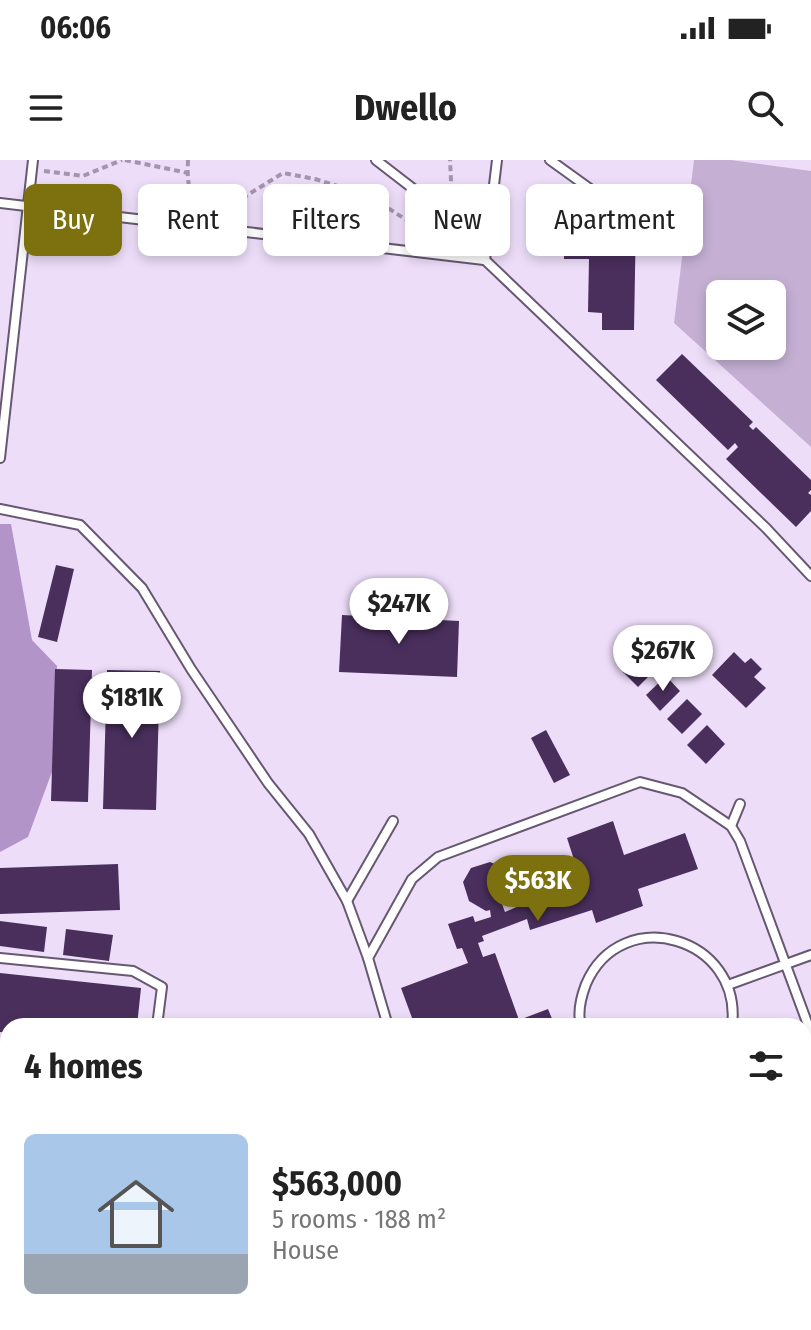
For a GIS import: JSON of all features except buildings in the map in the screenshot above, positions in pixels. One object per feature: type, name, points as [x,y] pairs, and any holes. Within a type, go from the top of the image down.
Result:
[{"type":"lane","points":[[376,160],[407,184]]},
{"type":"lane","points":[[485,260],[497,160]]},
{"type":"lane","points":[[550,160],[583,184]]},
{"type":"lane","points":[[0,203],[24,207]]},
{"type":"lane","points":[[122,218],[485,260]]},
{"type":"lane","points":[[0,458],[24,235]]},
{"type":"lane","points":[[481,256],[766,528],[811,576]]},
{"type":"lane","points":[[0,509],[80,525],[142,588],[191,669],[251,758],[309,834],[347,901],[386,1018]]},
{"type":"lane","points":[[368,958],[412,879],[438,857],[640,782],[682,793],[731,826],[740,841],[805,1018]]},
{"type":"lane","points":[[731,826],[740,804]]},
{"type":"lane","points":[[347,901],[393,821]]},
{"type":"lane","points":[[579,1018],[581,996],[590,974],[606,955],[627,943],[650,937],[675,939],[697,948],[715,964],[728,985],[733,1018]]},
{"type":"lane","points":[[728,985],[811,955]]},
{"type":"lane","points":[[0,958],[133,971],[162,987],[158,1018]]},
{"type":"path","points":[[32,165],[83,176],[124,160],[188,173]]},
{"type":"path","points":[[188,160],[187,182],[197,199],[216,208],[241,199],[283,173],[318,179],[357,192],[405,219]]},
{"type":"path","points":[[450,160],[450,184]]},
{"type":"shaded area","points":[[694,160],[731,160],[811,171],[811,447],[715,360],[786,360],[786,280],[706,280],[706,352],[674,323],[682,256],[703,256],[703,184],[691,184]]},
{"type":"shaded area","points":[[0,524],[11,524],[32,640],[57,666],[53,769],[28,837],[0,852]]}]
